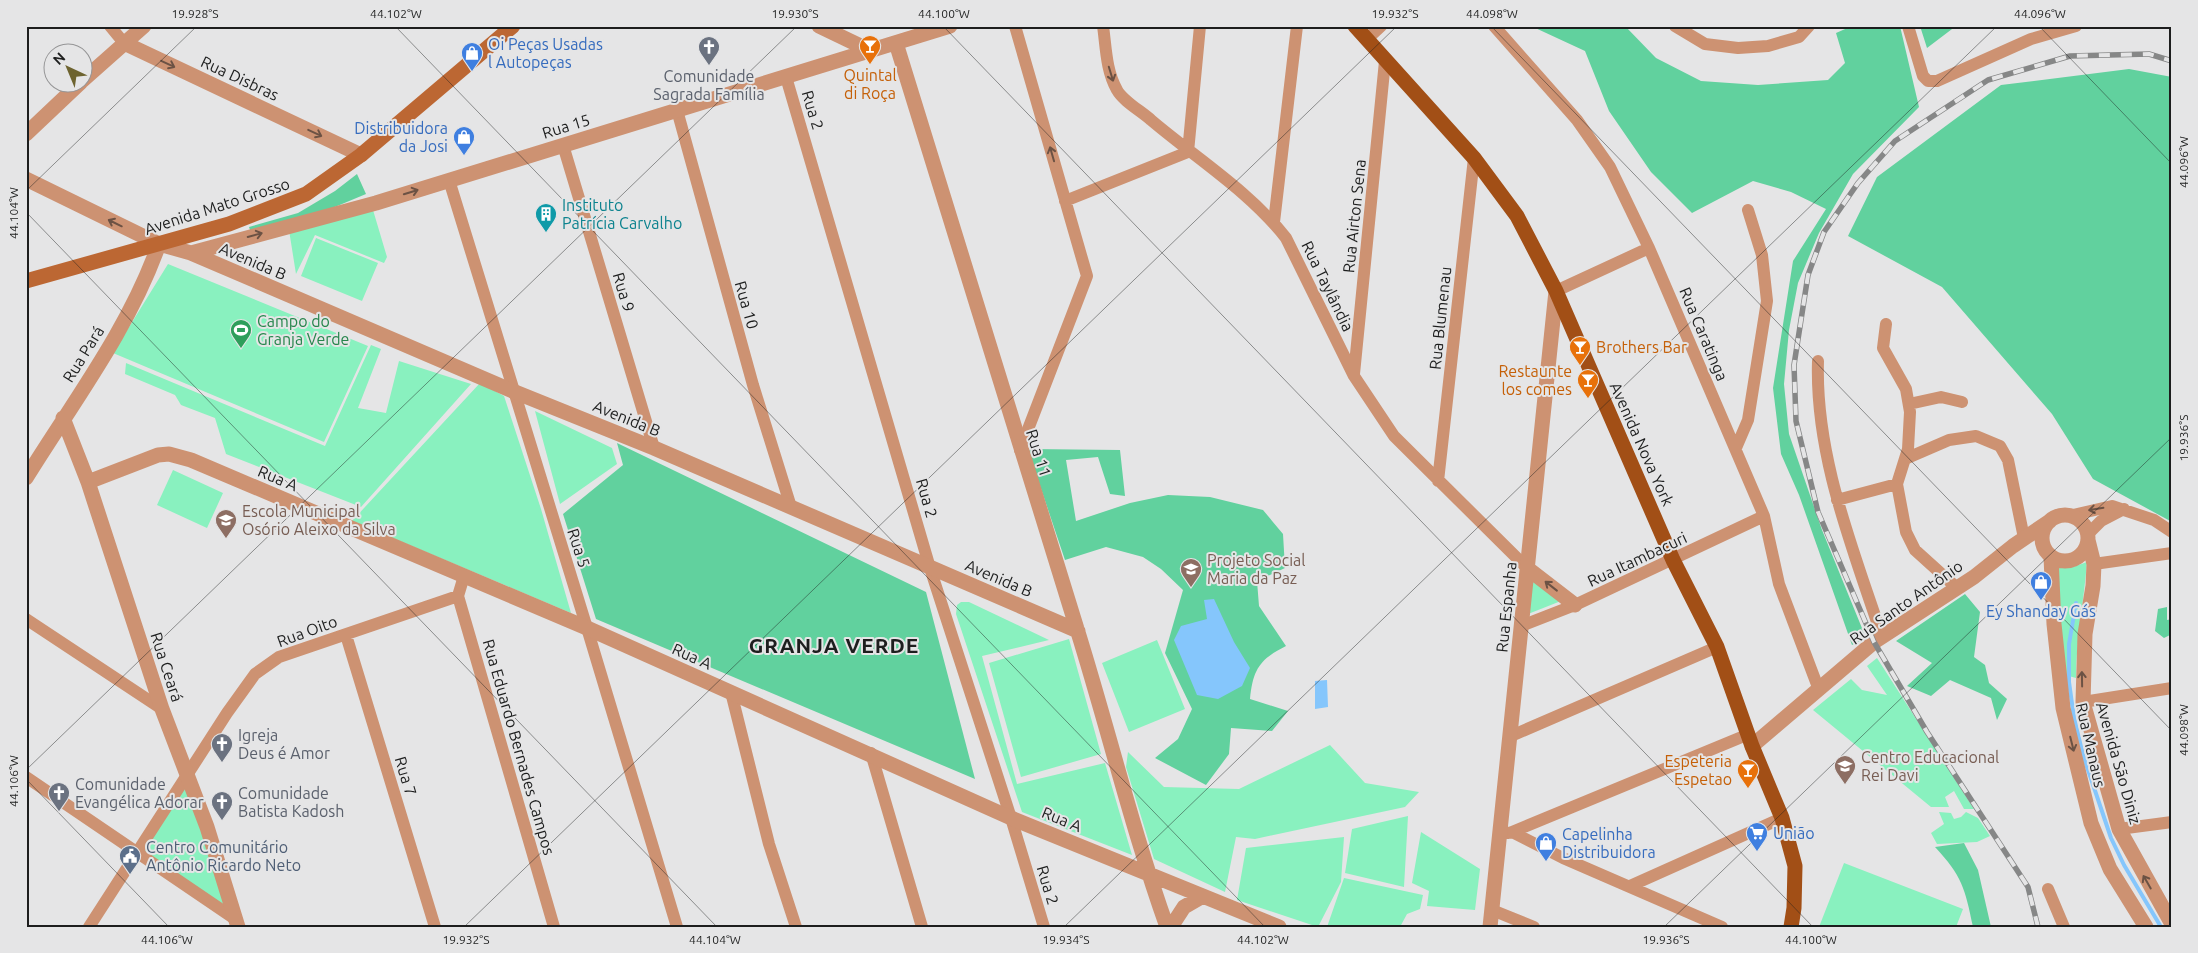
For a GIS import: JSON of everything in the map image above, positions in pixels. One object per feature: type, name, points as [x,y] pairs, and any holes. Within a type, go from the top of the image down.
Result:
[{"type":"main road","name":"Avenida Mato Grosso","points":[[26,281],[229,224],[306,194],[361,155],[513,26]]},
{"type":"main road","name":"Avenida Nova York","points":[[1355,26],[1474,158],[1517,216],[1556,291],[1674,560],[1717,648],[1750,740],[1782,818],[1795,866],[1794,908],[1791,927]]},
{"type":"street","name":"Rua Disbras","points":[[110,26],[124,43],[361,155]]},
{"type":"street","points":[[92,73],[144,26]]},
{"type":"street","points":[[819,26],[871,50]]},
{"type":"street","name":"Rua 15","points":[[191,254],[376,203],[950,26]]},
{"type":"street","points":[[1015,26],[1087,276],[1020,450]]},
{"type":"street","name":"Rua Taylândia","points":[[1103,26],[1110,73],[1118,92],[1188,152],[1253,200],[1274,222],[1286,238],[1354,376],[1394,436],[1527,568]]},
{"type":"street","points":[[1065,201],[1188,152],[1200,26]]},
{"type":"street","points":[[1274,222],[1297,26]]},
{"type":"street","points":[[1366,40],[1381,26]]},
{"type":"street","name":"Rua Caratinga","points":[[1494,26],[1577,120],[1610,167],[1650,248],[1764,516],[1779,584],[1819,690]]},
{"type":"street","points":[[1675,26],[1705,44],[1738,48],[1768,46],[1799,37],[1809,26]]},
{"type":"street","points":[[1908,26],[1923,76],[1928,81],[1937,82],[2031,39],[2076,26]]},
{"type":"street","name":"Rua 11","points":[[896,43],[1020,450],[1078,632],[1148,873],[1169,927]]},
{"type":"street","name":"Rua Airton Sena","points":[[1354,376],[1385,61]]},
{"type":"street","name":"Rua 2","points":[[786,77],[930,568],[1011,818],[1044,927]]},
{"type":"street","points":[[26,134],[71,92]]},
{"type":"street","name":"Rua 10","points":[[676,110],[753,384],[791,507]]},
{"type":"street","name":"Rua 9","points":[[563,145],[654,448]]},
{"type":"street","name":"Rua Blumenau","points":[[1438,481],[1474,158]]},
{"type":"street","name":"Avenida B","points":[[26,180],[159,244],[191,254],[515,392],[654,448],[1078,632]]},
{"type":"street","name":"Rua 5","points":[[449,180],[677,927]]},
{"type":"street","points":[[1736,448],[1748,420],[1767,301],[1762,255],[1748,210]]},
{"type":"street","name":"Rua Pará","points":[[26,478],[130,313],[147,278],[159,244]]},
{"type":"street","points":[[1556,291],[1650,248]]},
{"type":"street","name":"Rua Espanha","points":[[1490,927],[1506,833],[1511,736],[1556,291]]},
{"type":"street","points":[[1886,324],[1882,348],[1906,389],[1910,412],[1908,449],[1897,484],[1906,532],[1915,550],[1958,588]]},
{"type":"street","points":[[1818,361],[1820,418],[1837,500],[1882,637]]},
{"type":"street","points":[[1909,404],[1941,397],[1962,402]]},
{"type":"street","name":"Rua Ceará","points":[[64,418],[88,482],[162,709],[207,827],[237,923]]},
{"type":"street","points":[[1905,460],[1949,440],[1976,436],[2000,446],[2008,460],[2018,542],[2049,554],[2058,560],[2071,560],[2083,553],[2088,537],[2101,521],[2124,509]]},
{"type":"street","name":"Rua A","points":[[88,482],[146,458],[163,455],[180,456],[587,628],[871,753],[1011,818],[1279,927]]},
{"type":"street","points":[[1837,500],[1897,484]]},
{"type":"street","points":[[2049,554],[2042,539],[2046,526],[2050,521],[2059,516],[2069,516],[2112,506],[2154,520],[2172,532]]},
{"type":"street","name":"Rua Itambacuri","points":[[1522,626],[1575,605],[1674,560],[1764,516]]},
{"type":"street","points":[[2069,516],[2083,524],[2088,537]]},
{"type":"street","name":"Rua Santo Antônio","points":[[1750,740],[1819,690],[1882,637],[1958,588],[2018,542],[2050,521]]},
{"type":"street","name":"Avenida São Diniz","points":[[2088,537],[2094,564],[2093,586],[2085,634],[2083,702],[2119,829],[2172,924]]},
{"type":"street","points":[[2094,564],[2172,553]]},
{"type":"street","name":"Rua Manaus","points":[[2049,554],[2063,708],[2091,823],[2110,869],[2146,927]]},
{"type":"street","points":[[1527,568],[1575,605]]},
{"type":"street","points":[[458,596],[464,576]]},
{"type":"street","name":"Rua Oito","points":[[89,927],[227,713],[256,674],[279,657],[458,596]]},
{"type":"street","name":"Rua Eduardo Bernades Campos","points":[[458,596],[554,927]]},
{"type":"street","points":[[26,619],[162,709]]},
{"type":"street","name":"Rua 7","points":[[346,634],[435,927]]},
{"type":"street","points":[[1511,736],[1717,648]]},
{"type":"street","points":[[2083,702],[2172,688]]},
{"type":"street","points":[[731,692],[769,844],[796,927]]},
{"type":"street","points":[[1506,833],[1750,740]]},
{"type":"street","points":[[871,753],[922,927]]},
{"type":"street","points":[[26,777],[237,923]]},
{"type":"street","points":[[1630,886],[1782,818]]},
{"type":"street","points":[[2119,829],[2172,822]]},
{"type":"street","points":[[1506,833],[1722,927]]},
{"type":"street","points":[[2048,889],[2064,927]]},
{"type":"street","points":[[1169,927],[1184,907],[1203,896]]},
{"type":"street","points":[[1492,910],[1534,927]]},
{"type":"green space","points":[[1531,26],[1625,26],[1656,58],[1701,81],[1758,85],[1828,80],[1845,63],[1836,33],[1852,26],[1881,29],[1882,26],[1900,26],[1919,107],[1853,174],[1819,233],[1798,283],[1789,330],[1784,384],[1789,434],[1822,530],[1866,638],[1852,645],[1799,495],[1781,454],[1773,388],[1793,261],[1826,209],[1791,192],[1753,181],[1692,213],[1651,172],[1609,111],[1585,51]]},
{"type":"green space","points":[[1920,26],[1956,26],[1927,48]]},
{"type":"green space","points":[[2129,69],[2172,77],[2172,522],[2093,479],[2052,414],[1942,287],[1848,236],[1877,177],[2001,85]]},
{"type":"green space","points":[[357,174],[366,194],[330,209],[251,233],[249,227],[298,213],[335,191]]},
{"type":"green space","points":[[373,210],[387,257],[384,263],[315,235],[296,274],[289,230]]},
{"type":"green space","points":[[316,238],[378,263],[362,301],[301,276]]},
{"type":"green space","name":"Campo do Granja Verde","points":[[168,264],[368,346],[324,442],[113,353]]},
{"type":"green space","points":[[371,345],[381,349],[358,408],[386,413],[399,361],[471,384],[361,507],[226,454],[215,418],[181,405],[175,395],[125,374],[126,363],[325,446]]},
{"type":"green space","points":[[480,383],[504,396],[541,509],[571,613],[352,521]]},
{"type":"green space","points":[[535,411],[612,448],[617,464],[560,504]]},
{"type":"green space","points":[[617,443],[926,592],[975,779],[596,619],[563,514],[623,465]]},
{"type":"green space","points":[[1030,449],[1120,450],[1125,496],[1110,494],[1098,457],[1066,460],[1076,521],[1130,503],[1168,495],[1210,497],[1263,510],[1283,534],[1285,568],[1257,581],[1259,606],[1286,646],[1259,666],[1253,680],[1250,699],[1288,711],[1272,731],[1231,728],[1229,754],[1206,785],[1155,758],[1178,739],[1192,709],[1165,653],[1183,590],[1161,569],[1143,557],[1106,547],[1065,560],[1029,453]]},
{"type":"green space","points":[[173,470],[223,493],[207,528],[157,505]]},
{"type":"green space","points":[[2087,562],[2077,649],[2076,678],[2065,675],[2056,566],[2073,567]]},
{"type":"green space","points":[[1531,578],[1561,601],[1528,614]]},
{"type":"green space","points":[[1965,594],[1980,612],[1974,657],[1985,665],[1989,683],[2007,699],[1997,720],[1991,698],[1950,680],[1931,696],[1907,686],[1932,663],[1896,641]]},
{"type":"green space","points":[[961,602],[969,602],[1049,640],[982,656],[1017,784],[1105,763],[1132,855],[1022,812],[956,614],[957,605]]},
{"type":"green space","points":[[2167,607],[2167,620],[2172,619],[2172,634],[2164,638],[2155,631],[2158,609]]},
{"type":"green space","points":[[1069,639],[1101,754],[1021,777],[989,663]]},
{"type":"green space","points":[[1157,640],[1185,709],[1129,732],[1102,663]]},
{"type":"green space","points":[[1877,658],[1974,809],[1964,809],[1954,791],[1945,797],[1949,807],[1931,807],[1813,710],[1851,679],[1862,690],[1887,695],[1867,666]]},
{"type":"green space","points":[[1330,745],[1365,783],[1419,792],[1405,807],[1255,839],[1236,837],[1225,892],[1154,859],[1126,767],[1128,752],[1164,787],[1239,789]]},
{"type":"green space","points":[[188,775],[235,919],[137,853]]},
{"type":"green space","points":[[1939,812],[1951,813],[1954,819],[1961,817],[1966,812],[1978,818],[1990,836],[1977,842],[1937,844],[1931,833],[1944,824]]},
{"type":"green space","points":[[1408,816],[1404,887],[1345,873],[1352,829]]},
{"type":"green space","points":[[1421,832],[1480,869],[1475,910],[1427,906],[1429,891],[1412,883]]},
{"type":"green space","points":[[1344,837],[1341,882],[1318,927],[1237,900],[1246,848]]},
{"type":"green space","points":[[1964,843],[1978,870],[1991,927],[1973,927],[1961,883],[1951,866],[1935,847]]},
{"type":"green space","points":[[1844,863],[1963,909],[1956,927],[1819,927]]},
{"type":"green space","points":[[1344,878],[1423,895],[1420,909],[1407,914],[1400,927],[1327,927]]},
{"type":"water","points":[[1214,599],[1234,642],[1250,668],[1242,686],[1218,699],[1197,695],[1174,640],[1181,626],[1207,619],[1204,600]]},
{"type":"water","points":[[1327,680],[1328,707],[1315,709],[1315,681]]},
{"type":"waterway","points":[[2076,603],[2069,644],[2069,682],[2074,718],[2083,755],[2111,838],[2124,865],[2161,927]]},
{"type":"railway","points":[[2038,927],[2028,887],[1927,732],[1874,642],[1818,512],[1796,421],[1794,365],[1808,275],[1824,232],[1858,183],[1895,141],[1988,80],[2070,56],[2149,54],[2172,61]]},
{"type":"place","name":"Quintal di Roça","points":[[870,65]]},
{"type":"place","name":"Comunidade Sagrada Família","points":[[709,66]]},
{"type":"place","name":"Oi Peças Usadas l Autopeças","points":[[472,72]]},
{"type":"place","name":"Distribuidora da Josi","points":[[464,156]]},
{"type":"place","name":"Instituto Patrícia Carvalho","points":[[546,233]]},
{"type":"place","name":"Campo do Granja Verde","points":[[241,349]]},
{"type":"place","name":"Brothers Bar","points":[[1580,366]]},
{"type":"place","name":"Restaunte los comes","points":[[1588,399]]},
{"type":"place","name":"Escola Municipal Osório Aleixo da Silva","points":[[226,539]]},
{"type":"place","name":"Projeto Social Maria da Paz","points":[[1191,588]]},
{"type":"place","name":"Ey Shanday Gás","points":[[2041,601]]},
{"type":"place","name":"Igreja Deus é Amor","points":[[222,763]]},
{"type":"place","name":"Centro Educacional Rei Davi","points":[[1845,785]]},
{"type":"place","name":"Espeteria Espetao","points":[[1748,789]]},
{"type":"place","name":"Comunidade Evangélica Adorar","points":[[59,812]]},
{"type":"place","name":"Comunidade Batista Kadosh","points":[[222,821]]},
{"type":"place","name":"União","points":[[1757,852]]},
{"type":"place","name":"Capelinha Distribuidora","points":[[1546,862]]},
{"type":"place","name":"Centro Comunitário Antônio Ricardo Neto","points":[[130,875]]},
{"type":"district","name":"GRANJA VERDE","points":[[834,646]]}]
